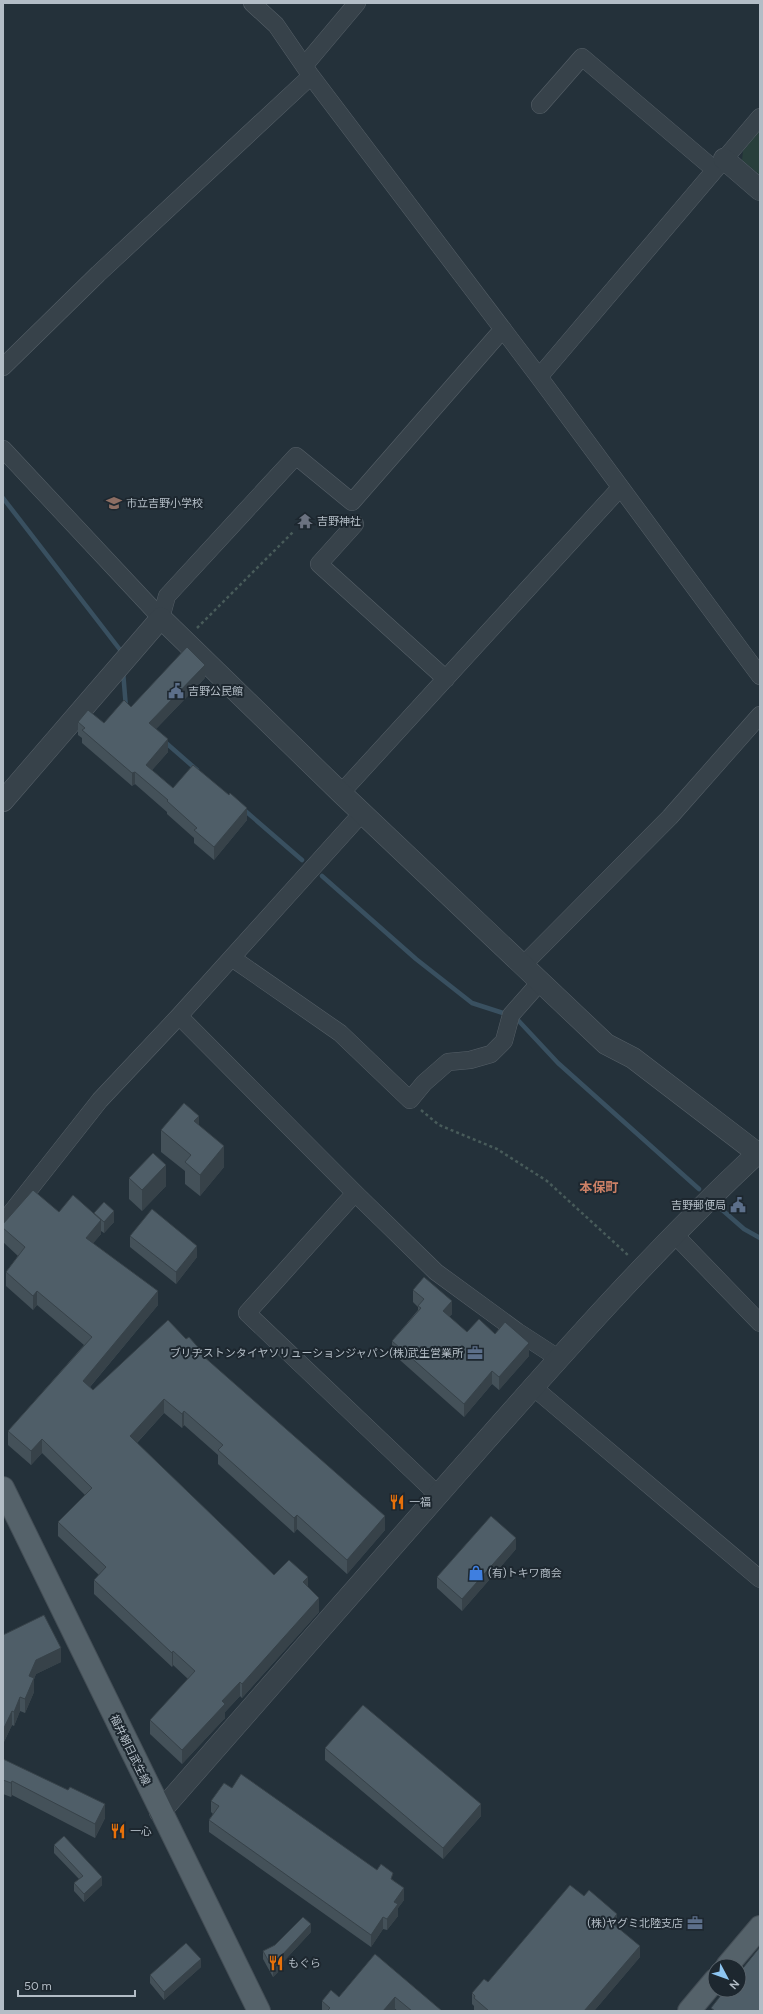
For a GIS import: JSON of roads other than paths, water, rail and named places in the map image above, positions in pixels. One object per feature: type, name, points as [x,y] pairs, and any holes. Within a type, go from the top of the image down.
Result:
[{"type":"main road","name":"福井朝日武生線","points":[[3,1488],[160,1812],[259,2011]]},
{"type":"main road","points":[[734,1958],[760,1927]]},
{"type":"main road","points":[[688,2011],[707,1989]]},
{"type":"street","points":[[252,3],[276,25],[307,71],[539,377],[760,676]]},
{"type":"street","points":[[3,367],[307,71],[357,3]]},
{"type":"street","points":[[540,105],[582,57],[720,164],[760,190]]},
{"type":"street","points":[[539,377],[760,117]]},
{"type":"street","points":[[6,791],[161,618],[168,596],[296,456],[352,502],[503,329]]},
{"type":"street","points":[[3,449],[184,641],[341,793],[524,964],[606,1044],[633,1058],[759,1153],[739,1169],[674,1234],[643,1269],[558,1358],[160,1812]]},
{"type":"street","points":[[341,793],[620,488]]},
{"type":"street","points":[[355,524],[319,564],[446,679]]},
{"type":"street","points":[[524,964],[670,816],[760,715]]},
{"type":"street","points":[[3,1223],[100,1100],[232,958],[363,812]]},
{"type":"street","points":[[232,958],[340,1033],[410,1100],[424,1084],[448,1062],[470,1060],[491,1054],[504,1041],[510,1015],[541,981]]},
{"type":"street","points":[[179,1016],[436,1272],[518,1332],[558,1358]]},
{"type":"street","points":[[355,1193],[247,1312],[438,1494]]},
{"type":"street","points":[[674,1234],[760,1323]]},
{"type":"street","points":[[533,1387],[760,1579]]},
{"type":"waterway","points":[[3,498],[121,651],[121,654]]},
{"type":"waterway","points":[[123,671],[126,708]]},
{"type":"waterway","points":[[165,742],[197,770]]},
{"type":"waterway","points":[[242,808],[302,860]]},
{"type":"waterway","points":[[322,876],[416,959],[472,1003],[503,1013]]},
{"type":"waterway","points":[[516,1018],[558,1063],[699,1189]]},
{"type":"waterway","points":[[720,1208],[744,1229],[760,1238]]},
{"type":"place","name":"市立吉野小学校","points":[[114,503]]},
{"type":"place","name":"吉野神社","points":[[305,521]]},
{"type":"place","name":"吉野公民館","points":[[176,691]]},
{"type":"place","name":"吉野郵便局","points":[[738,1205]]},
{"type":"place","name":"ブリヂストンタイヤソリューションジャパン(株)武生営業所","points":[[475,1353]]},
{"type":"place","name":"一福","points":[[397,1502]]},
{"type":"place","name":"(有)トキワ商会","points":[[476,1573]]},
{"type":"place","name":"一心","points":[[118,1831]]},
{"type":"place","name":"(株)ヤグミ北陸支店","points":[[695,1923]]},
{"type":"place","name":"もぐら","points":[[276,1963]]},
{"type":"district","name":"本保町","points":[[599,1187]]}]
